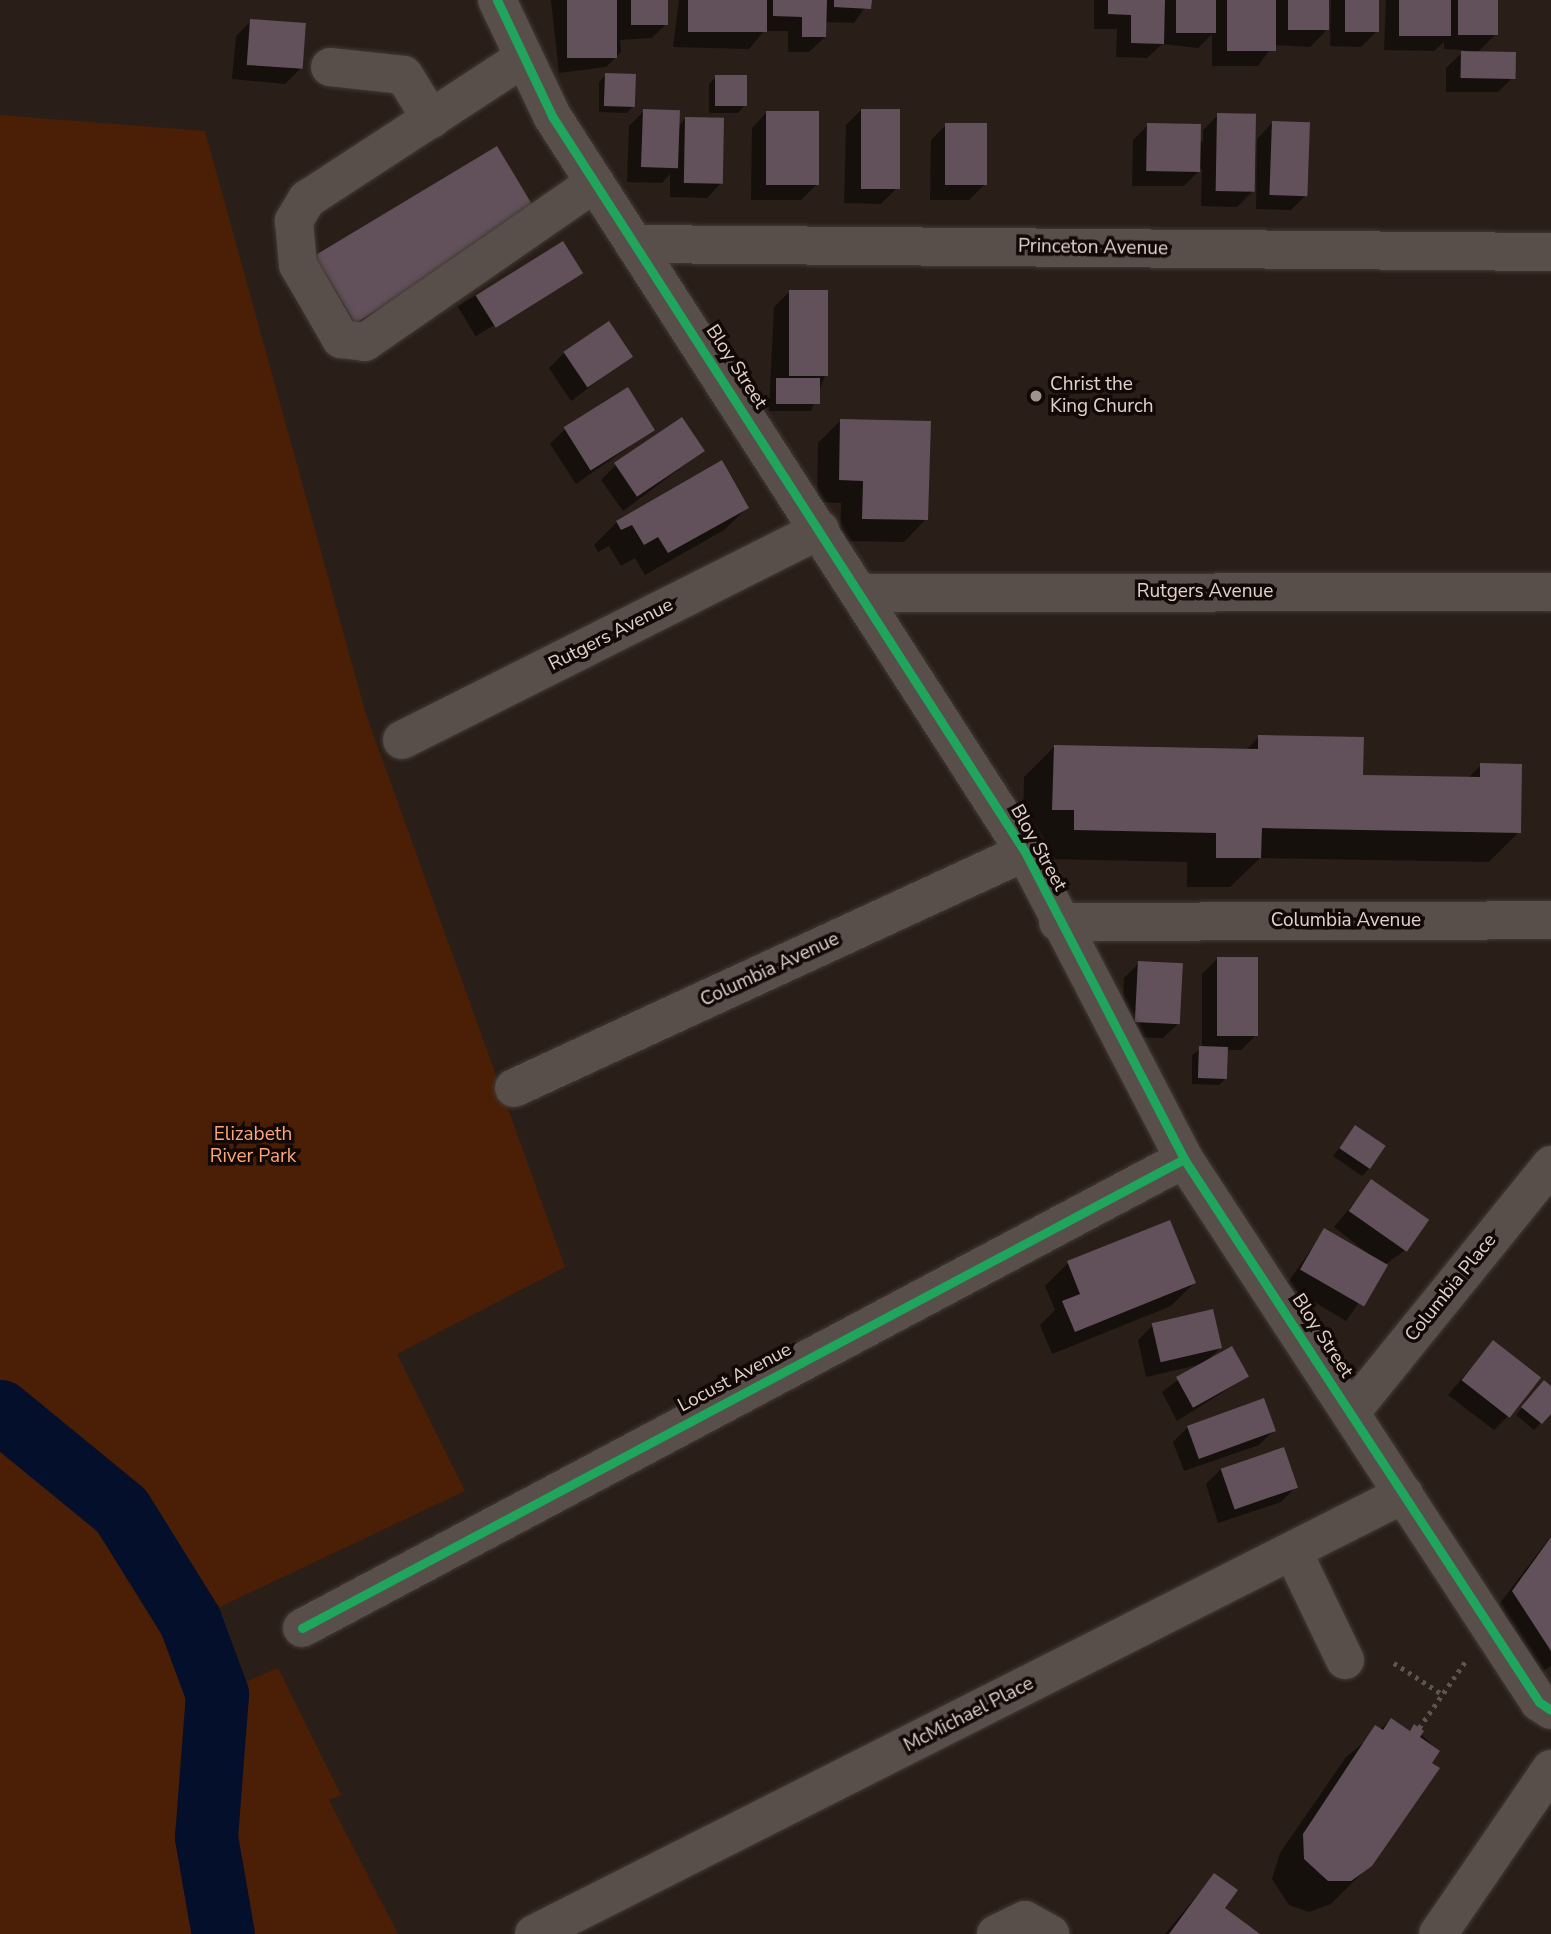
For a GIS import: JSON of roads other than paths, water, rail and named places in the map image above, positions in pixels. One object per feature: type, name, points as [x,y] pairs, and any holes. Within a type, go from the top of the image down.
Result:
[{"type":"street","name":"Bloy Street","points":[[497,0],[522,59],[595,183],[1025,852],[1058,922],[1184,1159],[1539,1702],[1551,1710]]},
{"type":"street","points":[[522,59],[307,199],[294,221],[298,265],[341,339],[365,342],[595,183]]},
{"type":"street","points":[[330,67],[404,75],[430,119]]},
{"type":"street","name":"Princeton Avenue","points":[[634,244],[1551,252]]},
{"type":"street","name":"Rutgers Avenue","points":[[402,740],[820,530]]},
{"type":"street","name":"Rutgers Avenue","points":[[859,593],[1551,592]]},
{"type":"street","name":"Columbia Avenue","points":[[514,1088],[1025,852]]},
{"type":"street","name":"Columbia Avenue","points":[[1058,922],[1551,920]]},
{"type":"street","name":"Locust Avenue","points":[[302,1628],[1184,1159]]},
{"type":"street","name":"Columbia Place","points":[[1351,1412],[1551,1165]]},
{"type":"street","name":"McMichael Place","points":[[534,1934],[1404,1494]]},
{"type":"street","points":[[1293,1552],[1345,1660]]},
{"type":"street","points":[[1437,1934],[1540,1810],[1551,1769]]},
{"type":"street","points":[[996,1934],[1025,1920],[1050,1934]]},
{"type":"waterway","points":[[0,1411],[121,1510],[190,1621],[217,1694],[206,1837],[223,1934]]},
{"type":"place","name":"Christ the King Church","points":[[1036,396]]},
{"type":"park label","name":"Elizabeth River Park","points":[[253,1146]]}]
